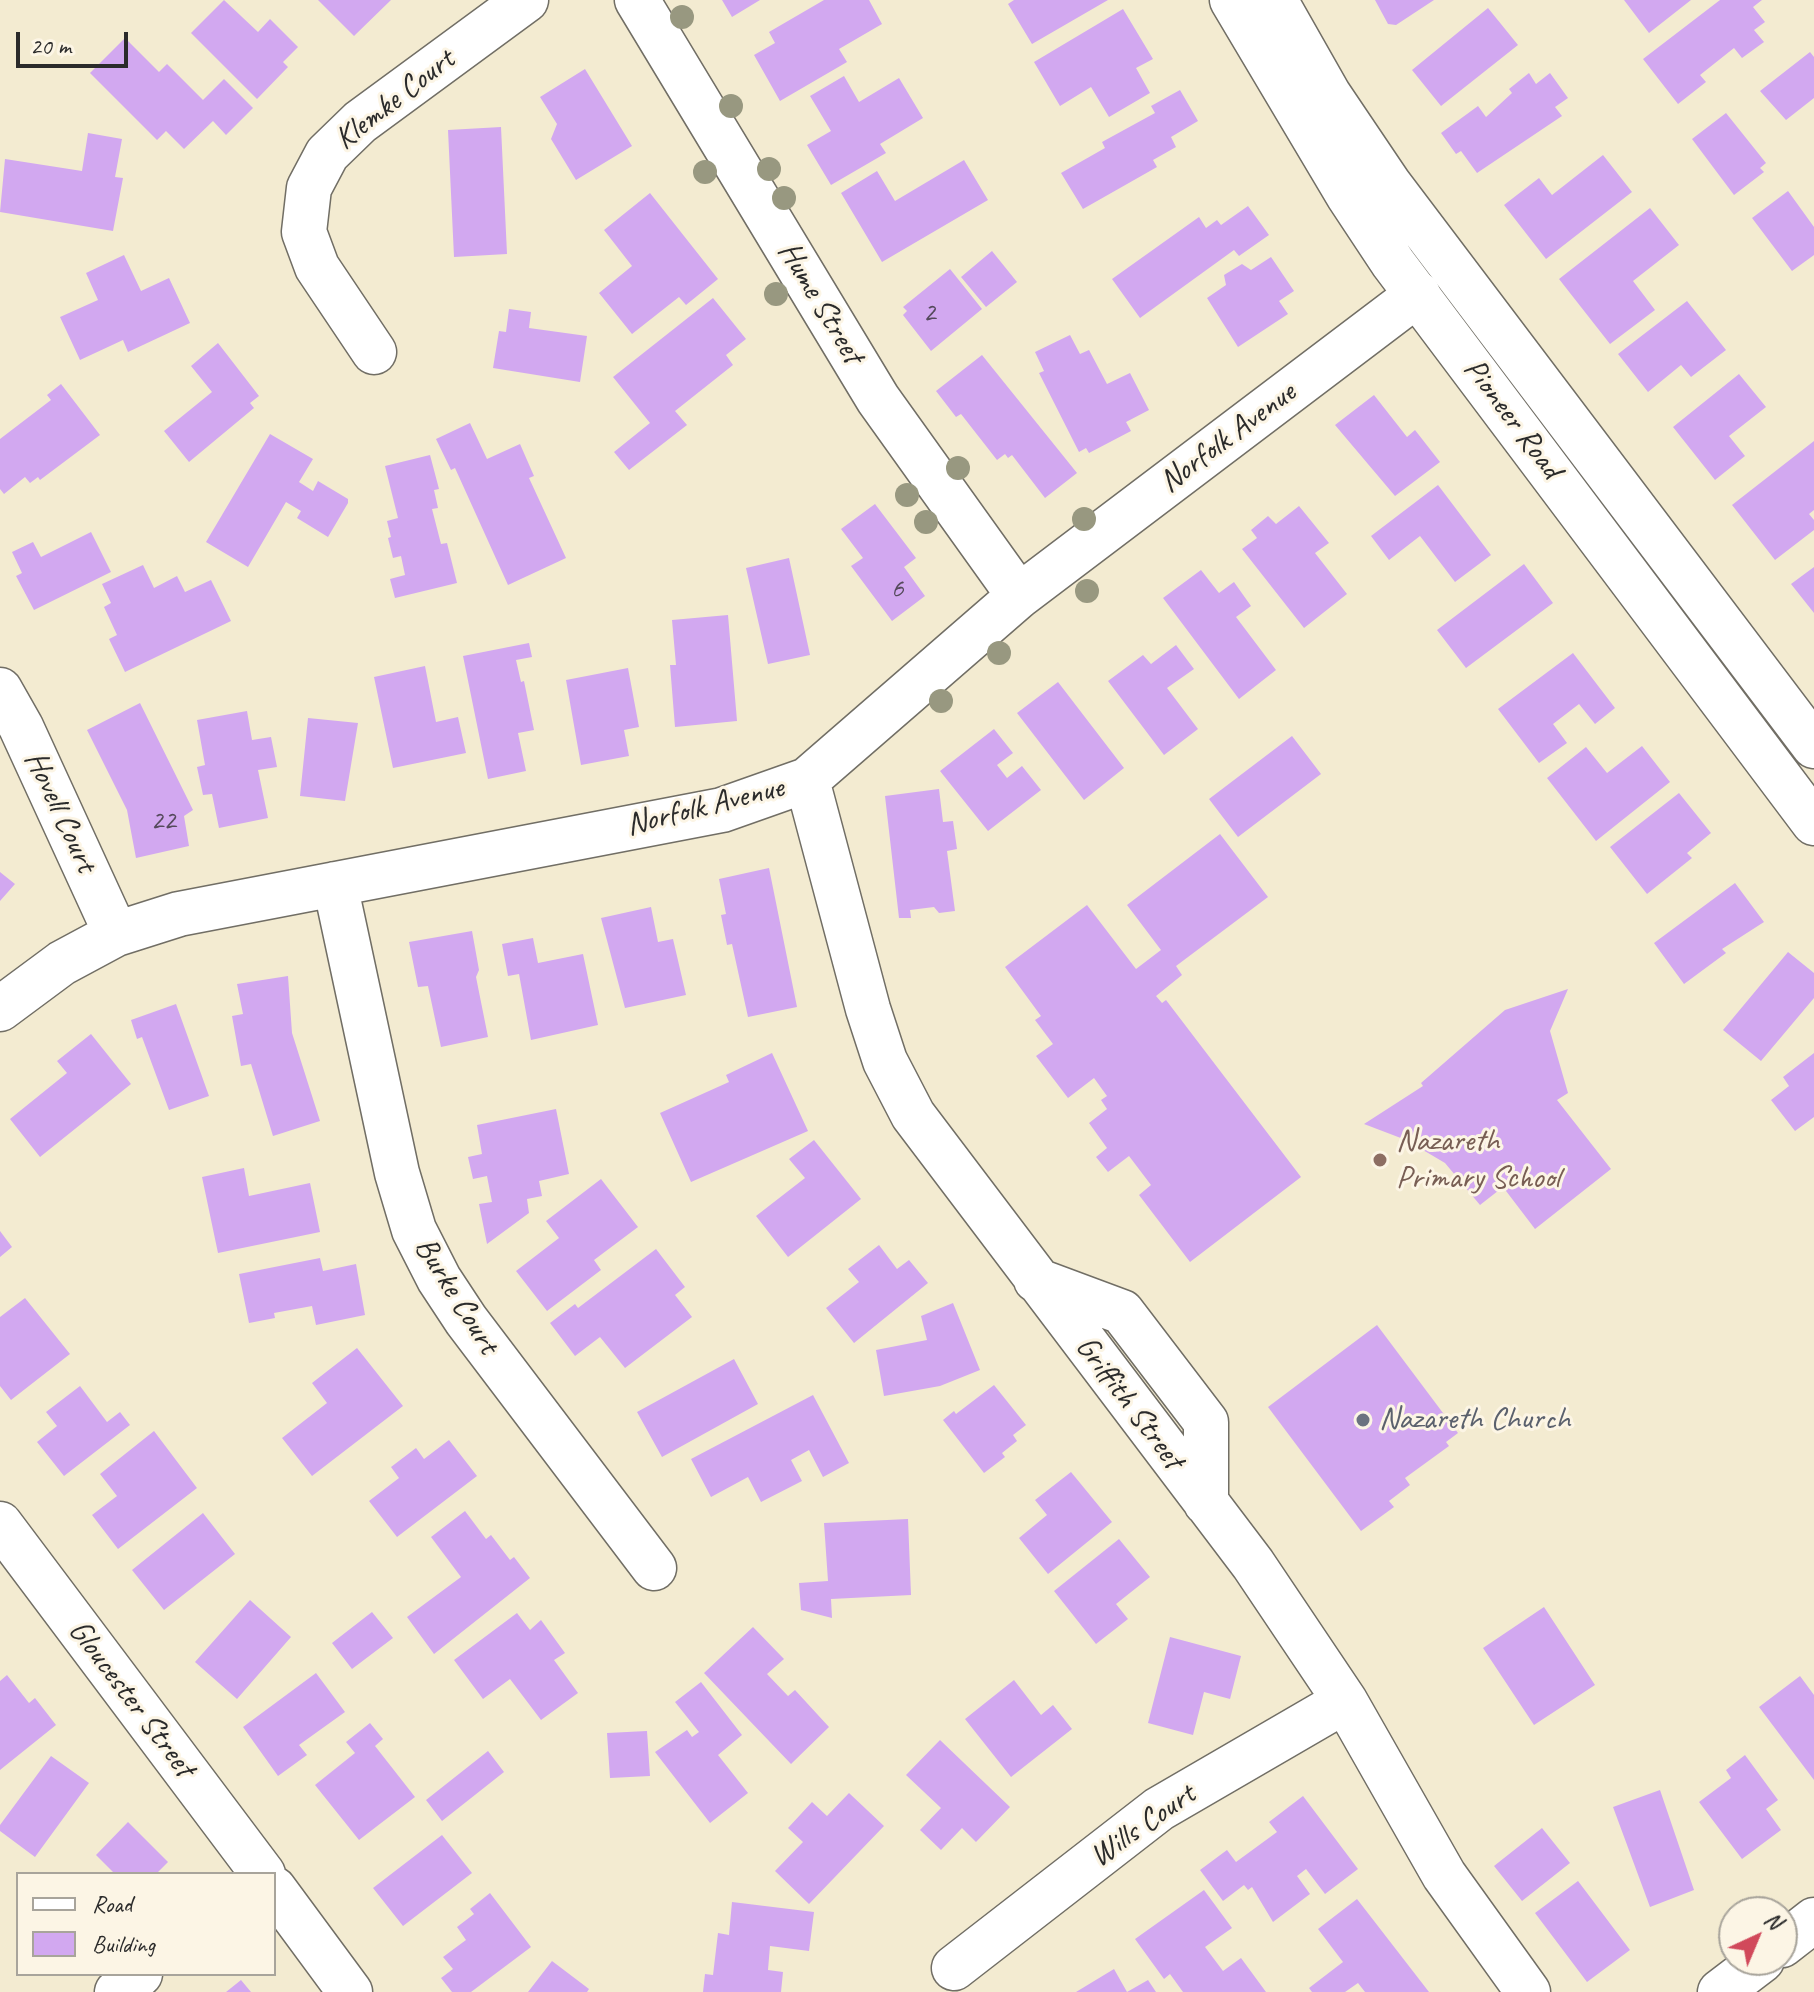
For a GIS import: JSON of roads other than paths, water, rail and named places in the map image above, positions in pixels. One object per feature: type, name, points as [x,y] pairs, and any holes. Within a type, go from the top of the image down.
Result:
[{"type":"street","name":"Klemke Court","points":[[374,352],[317,267],[304,232],[309,188],[327,154],[360,122],[526,0]]},
{"type":"street","name":"Hume Street","points":[[637,0],[878,399],[1019,596]]},
{"type":"street","name":"Pioneer Road","points":[[1232,0],[1355,207],[1814,823]]},
{"type":"street","name":"Pioneer Road","points":[[1275,0],[1357,138],[1814,746]]},
{"type":"street","name":"Norfolk Avenue","points":[[0,1009],[62,963],[116,934],[179,914],[722,810],[807,780],[1019,596],[1452,268]]},
{"type":"street","name":"Hovell Court","points":[[0,690],[21,727],[116,934]]},
{"type":"street","name":"Griffith Street","points":[[807,780],[885,1061],[913,1115],[1262,1577],[1345,1701],[1444,1875],[1528,1992]]},
{"type":"street","name":"Burke Court","points":[[335,884],[397,1173],[414,1230],[439,1279],[466,1320],[654,1568]]},
{"type":"street","name":"Gloucester Street","points":[[0,1524],[261,1872]]},
{"type":"street","name":"Wills Court","points":[[954,1968],[1159,1809],[1345,1701]]},
{"type":"street","points":[[276,1892],[350,1992]]},
{"type":"street","points":[[1798,1932],[1814,1920]]},
{"type":"street","points":[[117,1992],[137,1976]]},
{"type":"street","points":[[1720,1992],[1741,1976]]},
{"type":"place","name":"Nazareth Primary School","points":[[1380,1160]]},
{"type":"place","name":"Nazareth Church","points":[[1363,1420]]}]
